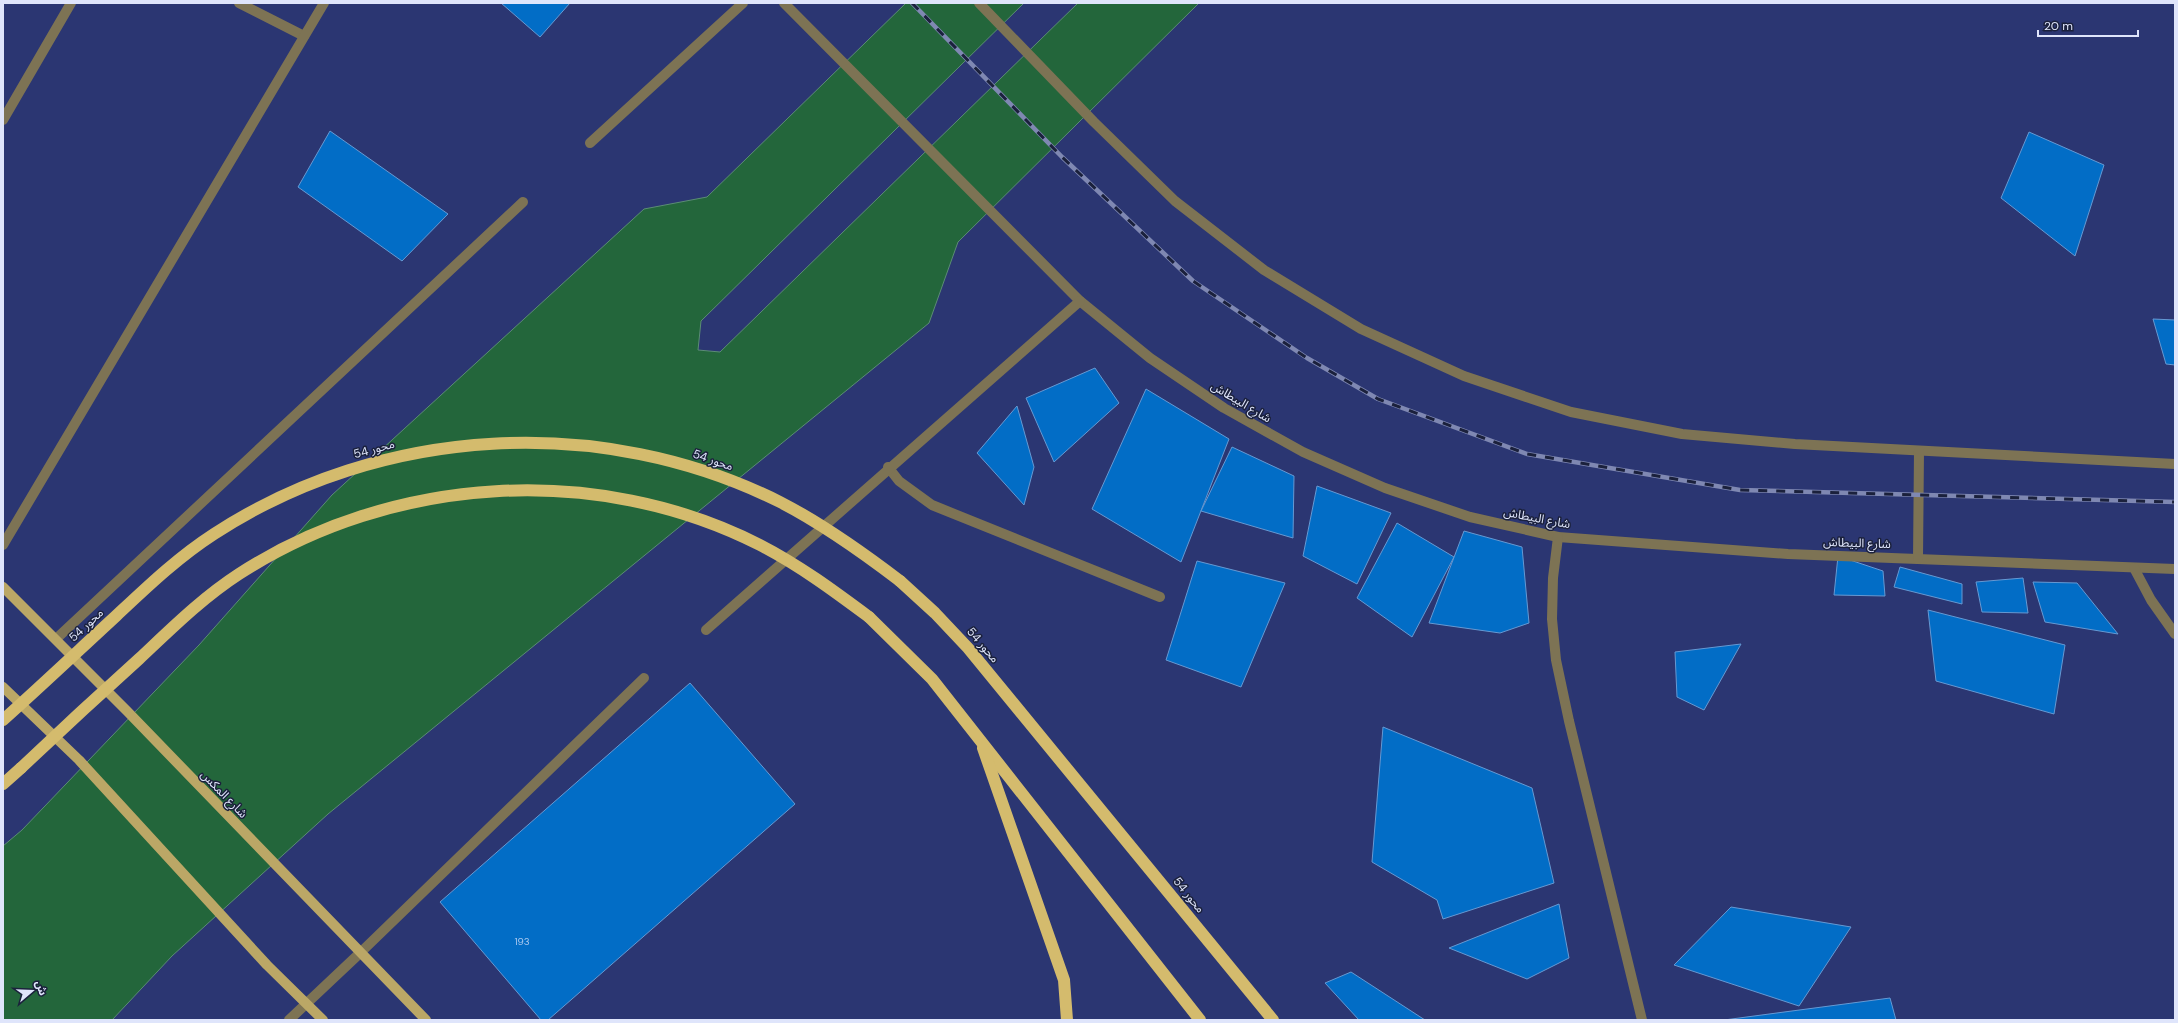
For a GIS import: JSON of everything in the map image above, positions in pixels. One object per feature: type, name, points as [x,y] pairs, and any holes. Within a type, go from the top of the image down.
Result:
[{"type":"highway","name":"محور 54","points":[[3,720],[175,561],[215,534],[255,510],[297,489],[334,475],[392,458],[443,448],[496,443],[548,442],[592,446],[652,456],[696,468],[738,484],[792,509],[822,526],[862,552],[900,581],[935,613],[968,648],[1273,1020]]},
{"type":"highway","points":[[3,784],[204,599],[240,574],[277,552],[316,533],[357,518],[403,504],[450,495],[498,490],[546,490],[594,494],[641,502],[682,513],[759,545],[828,586],[869,617],[932,679],[1200,1020]]},
{"type":"highway","points":[[979,738],[1064,980],[1067,1020]]},
{"type":"main road","name":"شارع المكس","points":[[3,586],[426,1020]]},
{"type":"main road","points":[[3,687],[79,760],[267,965],[323,1020]]},
{"type":"street","points":[[3,120],[71,3]]},
{"type":"street","points":[[239,3],[304,36]]},
{"type":"street","points":[[3,545],[324,3]]},
{"type":"street","points":[[590,143],[743,3]]},
{"type":"street","name":"شارع البيطاش","points":[[784,3],[1080,300],[1150,358],[1224,408],[1303,452],[1385,488],[1470,517],[1558,537],[1788,554],[2175,569]]},
{"type":"street","points":[[979,3],[1094,122],[1175,201],[1264,270],[1362,329],[1464,376],[1571,412],[1682,434],[1795,444],[2175,464]]},
{"type":"street","points":[[56,639],[523,202]]},
{"type":"street","points":[[706,630],[1080,300]]},
{"type":"street","points":[[1918,559],[1919,451]]},
{"type":"street","points":[[888,468],[899,481],[932,505],[1160,597]]},
{"type":"street","points":[[1558,537],[1553,578],[1552,619],[1556,660],[1569,721],[1642,1020]]},
{"type":"street","points":[[2134,568],[2151,600],[2175,634]]},
{"type":"street","points":[[289,1020],[644,678]]},
{"type":"shaded area","points":[[906,3],[1024,3],[701,321],[698,350],[720,352],[1078,3],[1199,3],[958,242],[929,323],[328,814],[172,956],[112,1020],[3,1020],[3,846],[22,830],[199,645],[332,495],[644,209],[707,197]]},
{"type":"building","points":[[501,3],[570,3],[540,37]]},
{"type":"building","points":[[330,131],[448,214],[402,261],[298,187]]},
{"type":"building","points":[[2029,132],[2104,165],[2075,256],[2001,198]]},
{"type":"building","points":[[2153,319],[2175,320],[2175,365],[2166,364]]},
{"type":"building","points":[[1095,368],[1119,403],[1054,462],[1026,398]]},
{"type":"building","points":[[1146,389],[1229,439],[1181,562],[1092,509]]},
{"type":"building","points":[[1017,406],[1034,467],[1024,505],[977,453]]},
{"type":"building","points":[[1232,447],[1294,476],[1293,538],[1201,511]]},
{"type":"building","points":[[1317,486],[1391,513],[1357,584],[1303,556]]},
{"type":"building","points":[[1397,523],[1454,557],[1412,637],[1357,598]]},
{"type":"building","points":[[1464,531],[1522,547],[1529,623],[1500,633],[1429,623]]},
{"type":"building","points":[[1838,556],[1883,571],[1885,596],[1834,595]]},
{"type":"building","points":[[1197,561],[1285,583],[1241,687],[1166,660]]},
{"type":"building","points":[[1900,567],[1962,584],[1962,604],[1894,587]]},
{"type":"building","points":[[2023,578],[2028,613],[1982,612],[1976,582]]},
{"type":"building","points":[[2033,582],[2077,583],[2118,634],[2045,622]]},
{"type":"building","points":[[1928,610],[2065,645],[2054,714],[1936,681]]},
{"type":"building","points":[[1741,644],[1704,710],[1677,697],[1675,652]]},
{"type":"building","points":[[690,683],[795,804],[548,1020],[541,1020],[440,902]]},
{"type":"building","points":[[1383,727],[1532,788],[1554,883],[1443,919],[1437,900],[1372,862]]},
{"type":"building","points":[[1559,904],[1569,958],[1527,979],[1449,948]]},
{"type":"building","points":[[1731,907],[1851,927],[1799,1006],[1674,965]]},
{"type":"building","points":[[1351,972],[1425,1020],[1359,1020],[1325,983]]},
{"type":"building","points":[[1890,998],[1896,1020],[1724,1020]]},
{"type":"railway","points":[[912,3],[1062,157],[1193,281],[1307,358],[1378,399],[1527,454],[1740,490],[2175,502]]}]
